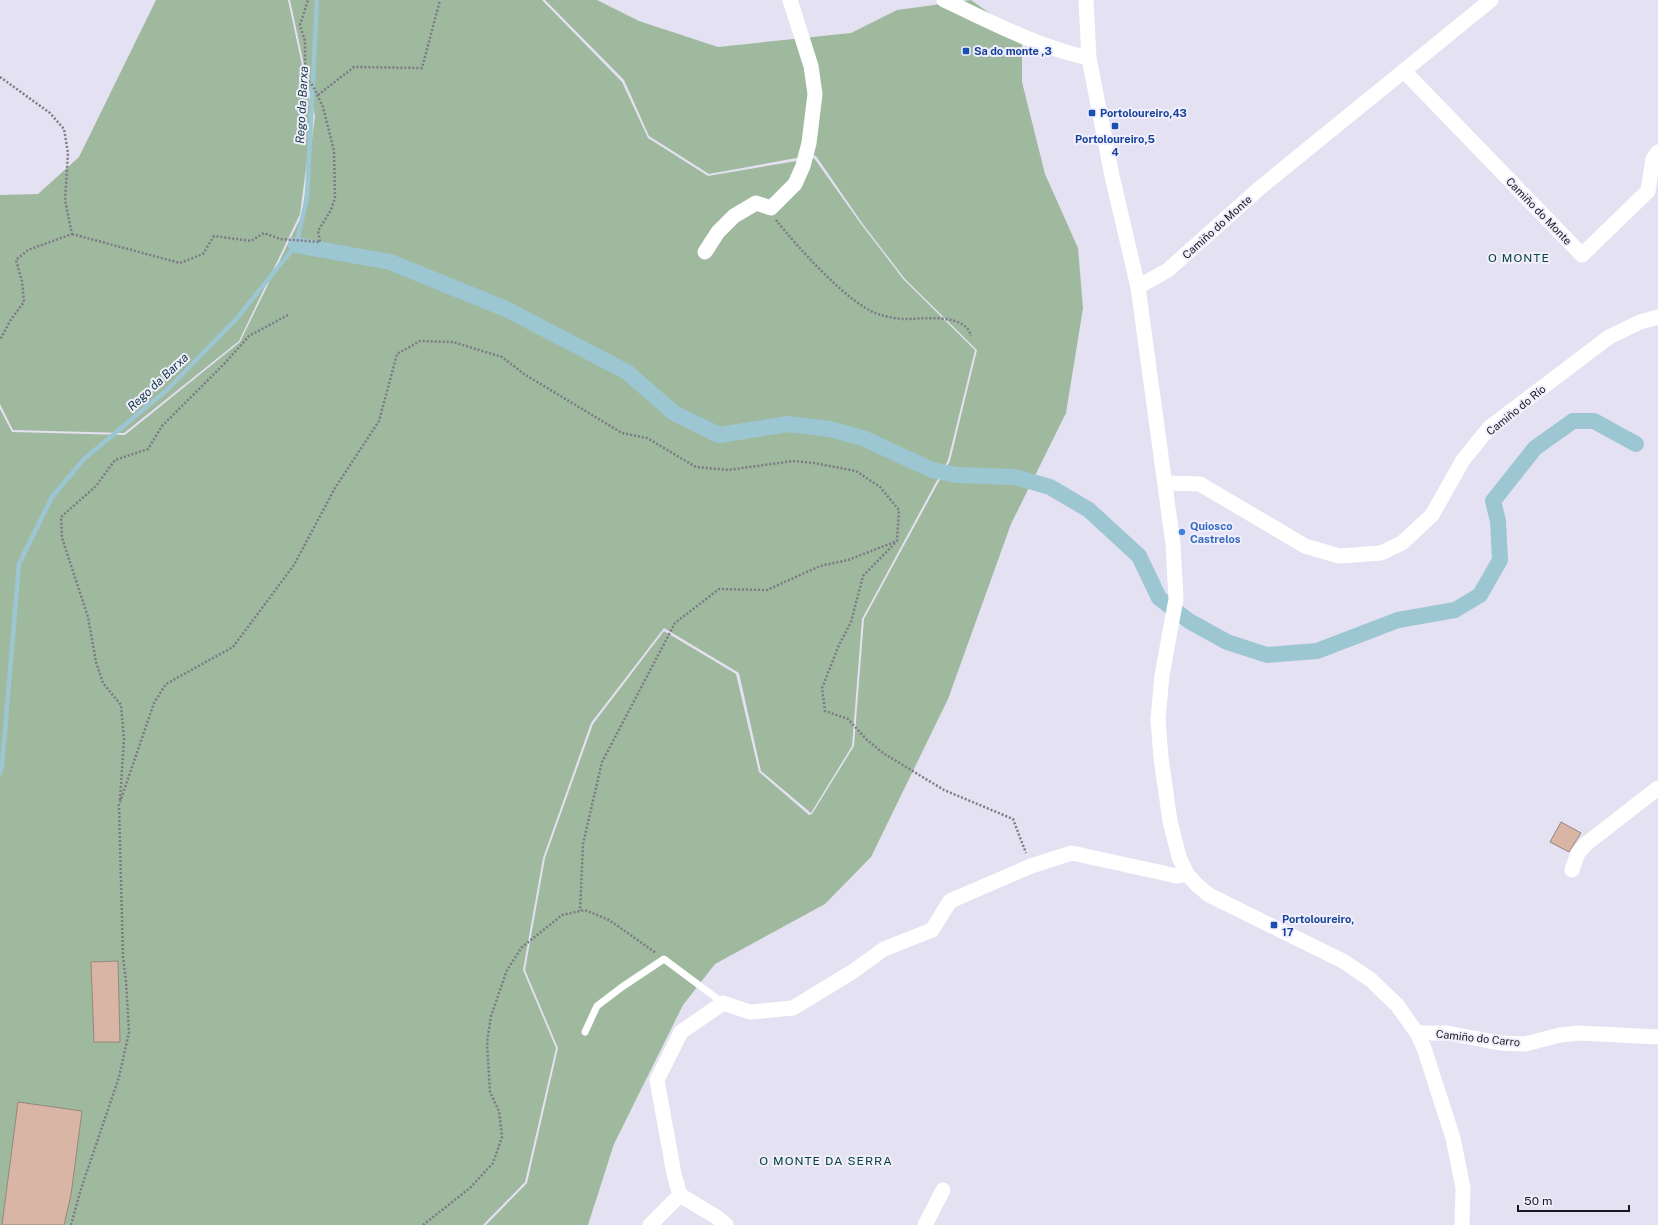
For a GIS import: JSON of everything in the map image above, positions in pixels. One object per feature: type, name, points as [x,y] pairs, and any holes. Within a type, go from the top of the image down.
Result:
[{"type":"street","points":[[706,252],[718,232],[734,216],[756,203],[771,208],[795,184],[803,166],[809,143],[815,94],[811,66],[790,0]]},
{"type":"street","points":[[944,0],[1012,33],[1067,54],[1089,58]]},
{"type":"street","points":[[1086,0],[1089,58],[1112,176],[1138,287],[1173,544],[1176,599],[1162,675],[1158,720],[1160,758],[1170,821],[1179,857],[1187,874],[1196,885],[1209,895],[1343,961],[1371,980],[1397,1005],[1417,1033],[1424,1048],[1439,1091],[1459,1163],[1463,1188],[1462,1225]]},
{"type":"street","name":"Camiño do Monte","points":[[1138,287],[1168,270],[1261,187],[1491,0]]},
{"type":"street","name":"Camiño do Monte","points":[[1404,71],[1582,255],[1648,190],[1653,159],[1658,152]]},
{"type":"street","name":"Camiño do Río","points":[[1165,483],[1200,484],[1305,546],[1339,556],[1381,553],[1402,543],[1432,515],[1463,460],[1489,428],[1609,337],[1640,322],[1658,317]]},
{"type":"street","points":[[1572,870],[1578,853],[1586,844],[1658,788]]},
{"type":"street","points":[[726,1225],[718,1218],[680,1195],[670,1153],[657,1080],[681,1032],[723,1003],[750,1012],[792,1008],[852,972],[884,949],[932,930],[950,901],[1031,866],[1072,853],[1177,876],[1187,874]]},
{"type":"street","name":"Camiño do Carro","points":[[1417,1033],[1447,1033],[1500,1043],[1525,1044],[1560,1035],[1580,1033],[1658,1036]]},
{"type":"street","points":[[925,1225],[943,1190]]},
{"type":"street","points":[[650,1225],[680,1195]]},
{"type":"lane","points":[[585,1032],[597,1006],[622,987],[664,960],[723,1003]]},
{"type":"path","points":[[0,340],[10,321],[24,302],[22,281],[16,260],[28,250],[72,234],[180,263],[203,254],[214,236],[250,241],[264,233],[280,239],[320,242],[318,231],[331,210],[336,198],[334,151],[328,124],[318,95],[305,76],[305,41],[300,25],[308,0]]},
{"type":"path","points":[[318,95],[354,67],[422,68],[440,0]]},
{"type":"path","points":[[0,77],[50,113],[64,129],[68,153],[65,200],[72,234]]},
{"type":"path","points":[[771,208],[776,220],[791,238],[846,294],[866,309],[880,315],[904,319],[937,317],[954,321],[966,327],[971,336]]},
{"type":"path","points":[[71,1225],[81,1189],[119,1078],[129,1032],[123,957],[120,805],[124,739],[121,705],[103,683],[96,662],[88,617],[62,538],[61,517],[96,486],[115,460],[148,449],[162,426],[225,363],[249,336],[288,315]]},
{"type":"path","points":[[120,805],[154,703],[166,684],[233,647],[285,578],[294,565],[335,488],[379,421],[397,354],[420,341],[452,342],[502,357],[524,374],[622,433],[647,438],[696,467],[728,470],[793,461],[814,463],[856,471],[880,487],[899,510],[897,541],[863,576],[851,622],[839,644],[822,688],[825,711],[848,719],[866,739],[883,753],[944,790],[1013,819],[1031,866]]},
{"type":"path","points":[[580,911],[583,844],[602,762],[675,623],[719,589],[767,590],[820,566],[848,560],[897,541]]},
{"type":"path","points":[[423,1225],[470,1188],[493,1163],[502,1137],[499,1111],[490,1092],[487,1042],[491,1016],[507,970],[522,947],[562,915],[585,910],[609,920],[664,960]]},
{"type":"green space","points":[[156,0],[288,0],[313,116],[300,214],[239,341],[124,433],[13,430],[0,404],[0,195],[38,194],[79,157]]},
{"type":"green space","points":[[290,0],[542,0],[622,82],[648,138],[708,176],[814,158],[861,224],[904,280],[975,350],[948,460],[862,619],[852,746],[811,813],[761,771],[739,673],[664,628],[591,723],[543,858],[523,970],[556,1048],[525,1182],[483,1225],[0,1225],[0,409],[12,432],[125,435],[240,342],[302,215],[315,116]]},
{"type":"green space","points":[[545,0],[597,0],[639,21],[718,47],[851,33],[897,10],[971,0],[1022,36],[1022,82],[1045,174],[1078,248],[1083,308],[1066,413],[1011,524],[948,699],[871,857],[825,904],[715,964],[683,1005],[614,1144],[588,1225],[486,1225],[527,1183],[558,1048],[525,970],[545,858],[593,724],[664,631],[736,674],[759,772],[809,815],[812,814],[854,746],[864,619],[950,461],[977,350],[905,279],[862,223],[816,156],[813,155],[709,174],[649,136],[624,80]]},
{"type":"building","points":[[1561,822],[1581,833],[1569,852],[1550,842]]},
{"type":"building","points":[[118,961],[120,1042],[94,1042],[91,962]]},
{"type":"building","points":[[18,1102],[82,1111],[71,1195],[64,1225],[2,1225]]},
{"type":"waterway","name":"Rego da Barxa","points":[[0,773],[2,766],[19,564],[52,497],[84,459],[168,389],[237,318],[296,245],[307,198],[317,0]]},
{"type":"waterway","points":[[296,245],[390,262],[506,309],[627,372],[674,413],[719,435],[788,424],[829,429],[863,438],[932,470],[957,475],[1015,477],[1050,487],[1089,510],[1139,556],[1159,598],[1189,621],[1227,642],[1267,655],[1317,651],[1398,620],[1455,610],[1480,595],[1500,560],[1498,521],[1493,501],[1535,448],[1573,421],[1594,421],[1636,444]]},
{"type":"place","name":"Sa do monte ,3","points":[[966,51]]},
{"type":"place","name":"Portoloureiro,43","points":[[1092,113]]},
{"type":"place","name":"Portoloureiro,5 4","points":[[1115,126]]},
{"type":"place","name":"Quiosco Castrelos","points":[[1182,532]]},
{"type":"place","name":"Portoloureiro, 17","points":[[1274,925]]},
{"type":"district","name":"O MONTE","points":[[1519,258]]},
{"type":"district","name":"O MONTE DA SERRA","points":[[826,1161]]}]
